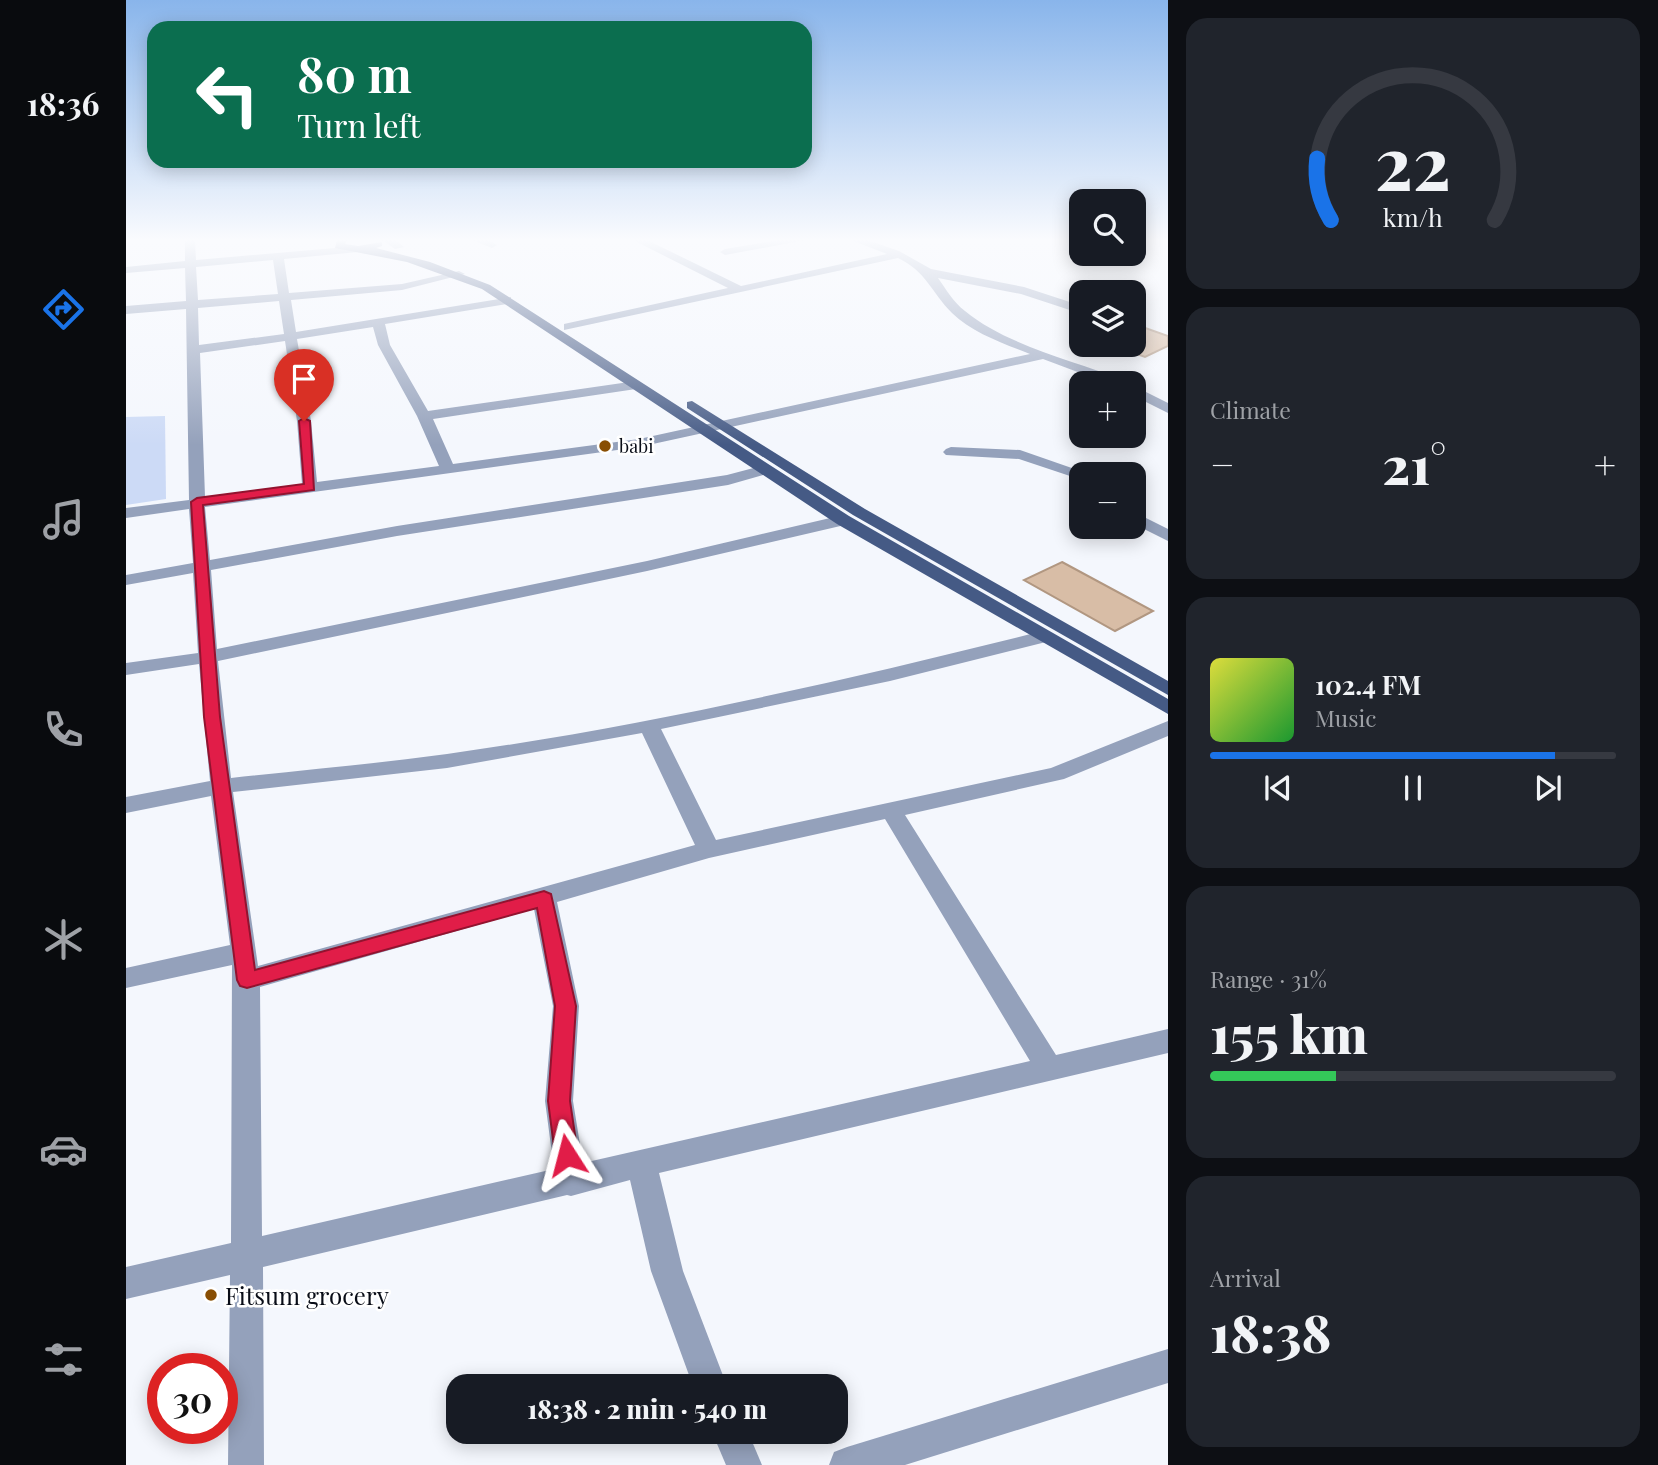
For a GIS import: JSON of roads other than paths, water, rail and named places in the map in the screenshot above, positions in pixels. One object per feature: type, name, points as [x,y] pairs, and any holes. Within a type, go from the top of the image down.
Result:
[{"type":"main road","points":[[520,308],[844,520],[1168,708]]},
{"type":"main road","points":[[538,308],[859,512],[1168,689]]},
{"type":"street","points":[[126,310],[153,308]]},
{"type":"street","points":[[191,308],[197,502],[212,717],[247,980],[246,1465]]},
{"type":"street","points":[[284,308],[304,421],[310,487]]},
{"type":"street","points":[[192,351],[460,308]]},
{"type":"street","points":[[568,327],[651,308]]},
{"type":"street","points":[[954,308],[993,334],[1087,371]]},
{"type":"street","points":[[1038,308],[1069,315]]},
{"type":"street","points":[[378,323],[384,345],[424,416],[447,467]]},
{"type":"street","points":[[126,513],[447,467],[639,443],[1045,355]]},
{"type":"street","points":[[424,416],[636,384]]},
{"type":"street","points":[[1146,392],[1168,397]]},
{"type":"street","points":[[1146,396],[1168,409]]},
{"type":"street","points":[[951,452],[1020,454],[1069,472]]},
{"type":"street","points":[[126,580],[422,527],[728,480],[765,470]]},
{"type":"street","points":[[1065,471],[1069,475]]},
{"type":"street","points":[[1146,509],[1168,522]]},
{"type":"street","points":[[126,669],[208,657],[647,566],[844,520]]},
{"type":"street","points":[[1146,524],[1168,536]]},
{"type":"street","points":[[126,805],[222,786],[447,761],[649,725],[890,675],[1042,637]]},
{"type":"street","points":[[649,725],[709,850]]},
{"type":"street","points":[[247,980],[709,850],[1056,774],[1168,728]]},
{"type":"street","points":[[891,811],[1050,1069]]},
{"type":"street","points":[[544,898],[566,1006],[559,1101],[571,1182]]},
{"type":"street","points":[[126,978],[244,952]]},
{"type":"street","points":[[126,1283],[571,1182],[1168,1041]]},
{"type":"street","points":[[642,1165],[667,1271],[706,1374]]},
{"type":"street","points":[[847,1465],[890,1458],[1168,1366]]},
{"type":"street","points":[[735,1444],[744,1465]]},
{"type":"place","name":"babi","points":[[605,446]]},
{"type":"place","name":"Fitsum grocery","points":[[211,1295]]}]
